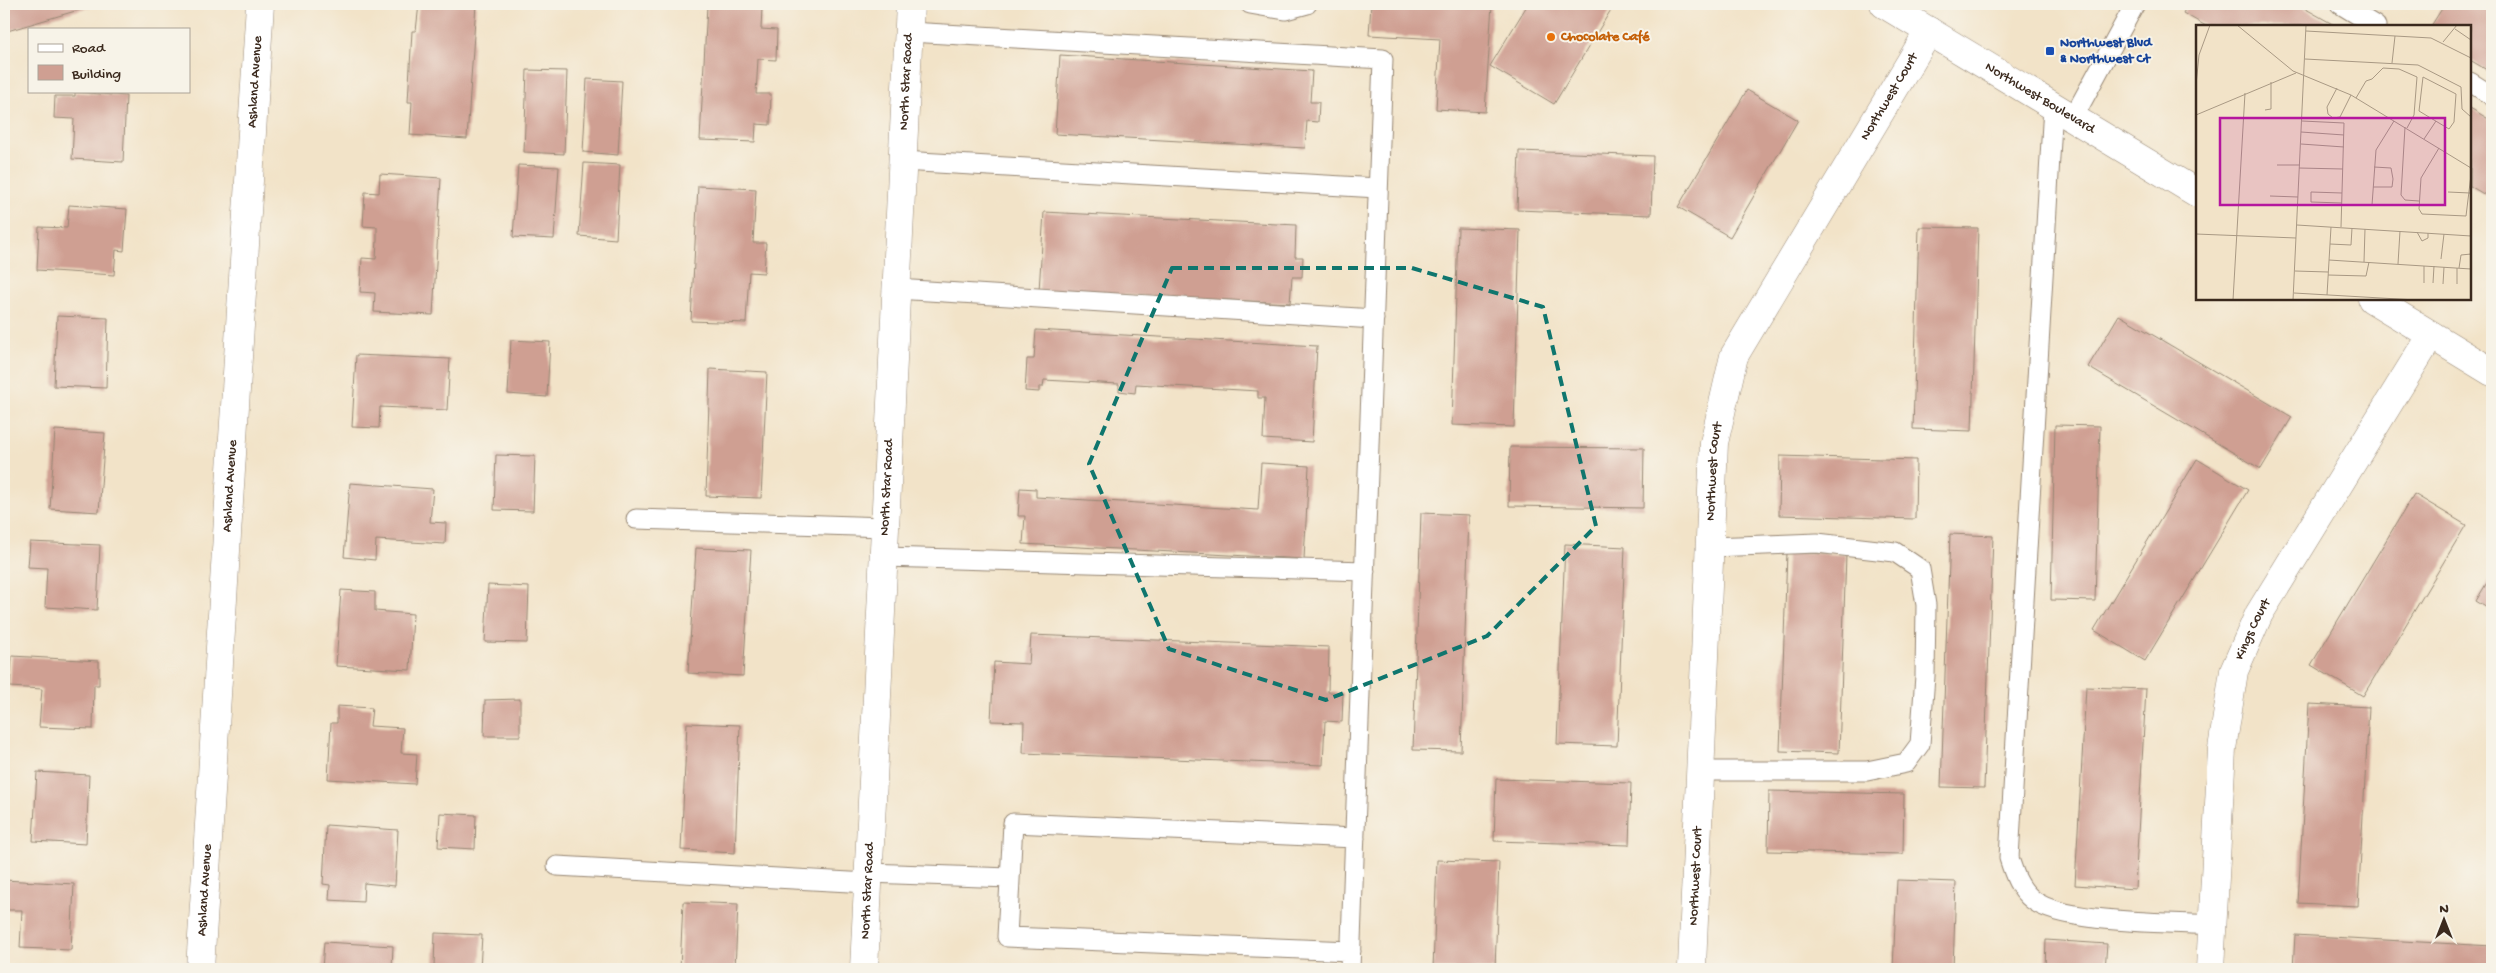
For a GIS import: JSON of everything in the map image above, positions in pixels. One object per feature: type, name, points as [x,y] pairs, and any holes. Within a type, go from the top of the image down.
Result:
[{"type":"street","name":"Ashland Avenue","points":[[200,969],[260,4]]},
{"type":"street","name":"North Star Road","points":[[864,969],[910,4]]},
{"type":"street","name":"Northwest Boulevard","points":[[1884,4],[2196,192]]},
{"type":"street","name":"Northwest Court","points":[[1692,967],[1714,443],[1734,356],[1929,31]]},
{"type":"street","points":[[2374,300],[2492,372]]},
{"type":"street","name":"Kings Court","points":[[2210,969],[2222,749],[2234,671],[2259,614],[2431,335]]},
{"type":"lane","points":[[1250,4],[1285,10],[1307,4]]},
{"type":"lane","points":[[2135,4],[2063,112],[2009,858],[2016,880],[2032,900],[2057,913],[2102,918],[2213,925]]},
{"type":"lane","points":[[2340,4],[2374,25]]},
{"type":"lane","points":[[908,32],[1383,59],[1365,571],[1355,838],[1350,960],[1006,937],[1013,823],[1355,838]]},
{"type":"lane","points":[[2471,83],[2492,96]]},
{"type":"lane","points":[[902,161],[1378,188]]},
{"type":"lane","points":[[896,290],[1374,319]]},
{"type":"lane","points":[[636,519],[884,527]]},
{"type":"lane","points":[[1700,771],[1867,771],[1906,763],[1920,744],[1925,676],[1926,605],[1920,569],[1895,552],[1817,543],[1710,547]]},
{"type":"lane","points":[[884,556],[1365,571]]},
{"type":"lane","points":[[557,866],[868,878],[1010,878]]},
{"type":"highlighted area","points":[[1172,268],[1412,268],[1543,307],[1596,526],[1487,636],[1326,700],[1169,649],[1089,464]]},
{"type":"building","points":[[4,4],[99,4],[4,32]]},
{"type":"building","points":[[419,4],[476,4],[467,139],[410,135],[412,102],[408,102],[412,31],[416,31]]},
{"type":"building","points":[[1371,4],[1492,4],[1485,112],[1436,109],[1440,39],[1369,35]]},
{"type":"building","name":"Chocolate Café","points":[[1528,4],[1605,4],[1612,8],[1554,104],[1490,66]]},
{"type":"building","points":[[2188,4],[2297,4],[2334,25],[2204,25],[2183,13]]},
{"type":"building","points":[[2445,4],[2492,4],[2492,73],[2471,61],[2471,25],[2432,25]]},
{"type":"building","points":[[707,5],[762,8],[761,29],[777,30],[776,60],[758,59],[756,94],[771,94],[770,125],[756,124],[755,142],[700,140]]},
{"type":"building","points":[[1060,55],[1312,71],[1310,102],[1319,102],[1318,122],[1307,121],[1305,148],[1055,134]]},
{"type":"building","points":[[527,70],[567,71],[564,154],[524,152]]},
{"type":"building","points":[[587,79],[622,81],[618,155],[583,152]]},
{"type":"building","points":[[1747,90],[1798,120],[1730,237],[1678,207]]},
{"type":"building","points":[[75,92],[126,96],[123,162],[72,159],[74,119],[54,118],[55,96],[75,96]]},
{"type":"building","points":[[2471,109],[2492,121],[2492,199],[2471,187]]},
{"type":"building","points":[[1519,151],[1653,156],[1651,215],[1517,210]]},
{"type":"building","points":[[584,163],[620,165],[616,239],[579,236]]},
{"type":"building","points":[[518,165],[559,167],[554,239],[513,237]]},
{"type":"building","points":[[380,174],[441,178],[433,315],[374,312],[375,293],[360,292],[362,258],[376,259],[377,240],[377,227],[363,226],[365,192],[379,193]]},
{"type":"building","points":[[698,186],[756,189],[753,243],[766,243],[764,273],[749,272],[746,323],[691,321]]},
{"type":"building","points":[[69,205],[127,209],[124,251],[116,250],[114,275],[37,270],[39,227],[67,228]]},
{"type":"building","points":[[1044,212],[1296,225],[1295,257],[1303,257],[1302,277],[1292,277],[1290,303],[1039,291]]},
{"type":"building","points":[[1919,227],[1978,228],[1972,431],[1913,429]]},
{"type":"building","points":[[1458,228],[1520,230],[1514,427],[1452,425]]},
{"type":"building","points":[[2119,315],[2292,417],[2261,469],[2088,367]]},
{"type":"building","points":[[57,316],[108,318],[106,388],[54,386]]},
{"type":"building","points":[[1036,330],[1317,346],[1312,442],[1263,439],[1265,398],[1258,398],[1258,391],[1136,384],[1135,393],[1119,391],[1119,384],[1044,380],[1043,387],[1039,387],[1039,392],[1025,391],[1027,359],[1034,359]]},
{"type":"building","points":[[511,340],[550,342],[547,397],[508,394]]},
{"type":"building","points":[[356,355],[450,359],[447,410],[380,407],[379,428],[352,427]]},
{"type":"building","points":[[710,369],[767,372],[761,498],[706,496]]},
{"type":"building","points":[[2055,425],[2100,426],[2095,601],[2051,600]]},
{"type":"building","points":[[55,430],[105,433],[99,512],[50,509]]},
{"type":"building","points":[[1510,447],[1644,448],[1643,508],[1509,506]]},
{"type":"building","points":[[496,455],[535,456],[533,511],[494,510]]},
{"type":"building","points":[[1780,456],[1916,460],[1915,519],[1779,515]]},
{"type":"building","points":[[2197,459],[2248,490],[2145,661],[2094,630]]},
{"type":"building","points":[[1261,463],[1309,466],[1304,559],[1023,544],[1025,516],[1018,516],[1020,488],[1036,489],[1036,497],[1258,510]]},
{"type":"building","points":[[350,483],[433,489],[430,522],[446,523],[445,544],[376,540],[375,560],[344,557]]},
{"type":"building","points":[[2414,494],[2466,525],[2363,696],[2311,665]]},
{"type":"building","points":[[1421,513],[1469,515],[1461,751],[1413,750]]},
{"type":"building","points":[[1950,534],[1993,536],[1984,788],[1941,787]]},
{"type":"building","points":[[30,542],[100,545],[97,610],[45,607],[47,568],[28,567]]},
{"type":"building","points":[[1565,544],[1625,547],[1617,746],[1557,744]]},
{"type":"building","points":[[696,548],[751,550],[743,676],[688,673]]},
{"type":"building","points":[[1787,552],[1846,555],[1839,753],[1780,751]]},
{"type":"building","points":[[2492,574],[2492,611],[2476,601]]},
{"type":"building","points":[[488,585],[529,587],[527,643],[485,642]]},
{"type":"building","points":[[341,590],[375,592],[375,611],[413,614],[410,670],[336,666]]},
{"type":"building","points":[[1031,635],[1329,647],[1328,692],[1343,693],[1342,722],[1325,721],[1323,765],[1023,753],[1024,722],[991,721],[994,662],[1029,664]]},
{"type":"building","points":[[12,656],[99,661],[99,685],[94,685],[93,729],[39,727],[42,689],[10,687]]},
{"type":"building","points":[[2086,687],[2146,689],[2135,889],[2075,885]]},
{"type":"building","points":[[520,699],[520,736],[484,736],[485,700]]},
{"type":"building","points":[[2309,704],[2369,707],[2358,906],[2298,903]]},
{"type":"building","points":[[337,706],[372,708],[370,726],[403,728],[401,753],[417,754],[415,784],[328,779],[331,723],[337,723]]},
{"type":"building","points":[[687,723],[740,725],[735,853],[681,850]]},
{"type":"building","points":[[37,772],[89,775],[86,844],[33,841]]},
{"type":"building","points":[[1496,779],[1631,783],[1629,845],[1494,841]]},
{"type":"building","points":[[1769,791],[1904,794],[1903,854],[1768,851]]},
{"type":"building","points":[[440,813],[476,815],[475,849],[438,847]]},
{"type":"building","points":[[326,825],[398,830],[395,886],[364,883],[363,902],[329,900],[330,885],[323,884]]},
{"type":"building","points":[[1437,860],[1499,862],[1495,969],[1433,969]]},
{"type":"building","points":[[4,880],[74,884],[71,950],[20,948],[22,910],[4,910]]},
{"type":"building","points":[[1897,880],[1956,882],[1953,969],[1893,969]]},
{"type":"building","points":[[683,902],[738,904],[735,969],[680,969]]},
{"type":"building","points":[[435,933],[482,935],[480,969],[441,969],[441,967],[434,967]]},
{"type":"building","points":[[2295,935],[2492,946],[2492,969],[2293,969]]},
{"type":"building","points":[[2046,940],[2107,944],[2105,969],[2045,969]]},
{"type":"building","points":[[324,942],[393,946],[392,969],[322,969]]},
{"type":"place","name":"Chocolate Café","points":[[1551,37]]},
{"type":"place","name":"Northwest Blvd & Northwest Ct","points":[[2050,51]]}]
